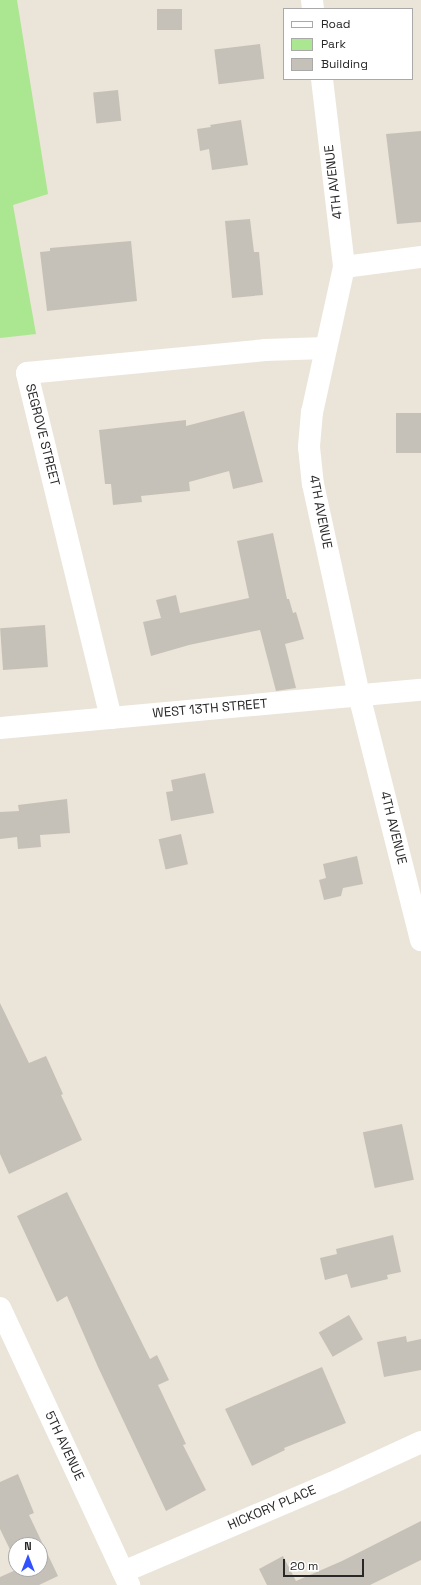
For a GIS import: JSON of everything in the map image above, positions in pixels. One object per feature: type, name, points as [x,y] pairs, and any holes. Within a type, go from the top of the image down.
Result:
[{"type":"street","name":"4TH AVENUE","points":[[322,80],[344,267],[312,412],[310,455],[312,484],[359,695],[421,940]]},
{"type":"street","points":[[344,267],[421,257]]},
{"type":"street","name":"SEGROVE STREET","points":[[111,718],[27,373],[265,350],[326,348]]},
{"type":"street","name":"WEST 13TH STREET","points":[[0,728],[421,690]]},
{"type":"street","name":"5TH AVENUE","points":[[0,1308],[126,1579]]},
{"type":"street","name":"HICKORY PLACE","points":[[126,1579],[421,1442]]},
{"type":"green space","points":[[0,0],[17,0],[48,194],[13,205],[36,334],[0,338]]},
{"type":"building","points":[[157,9],[182,9],[182,30],[157,30]]},
{"type":"building","points":[[260,44],[264,79],[219,84],[214,50]]},
{"type":"building","points":[[118,90],[121,121],[96,123],[93,93]]},
{"type":"building","points":[[241,120],[248,165],[212,170],[209,149],[200,151],[197,129],[211,127],[210,125]]},
{"type":"building","points":[[421,131],[421,222],[397,224],[386,134]]},
{"type":"building","points":[[250,219],[254,252],[259,252],[263,295],[232,298],[225,221]]},
{"type":"building","points":[[131,241],[137,301],[47,311],[40,252],[50,251],[50,248]]},
{"type":"building","points":[[244,411],[263,482],[233,489],[229,471],[189,482],[190,491],[141,496],[142,502],[113,505],[111,484],[105,484],[99,430],[186,420],[186,426]]},
{"type":"building","points":[[396,413],[421,413],[421,453],[396,453]]},
{"type":"building","points":[[273,533],[287,599],[289,599],[293,613],[296,612],[304,639],[285,644],[296,688],[276,691],[260,630],[189,645],[151,656],[143,622],[161,618],[156,600],[176,595],[180,613],[249,598],[237,541]]},
{"type":"building","points":[[45,625],[48,667],[3,670],[0,628]]},
{"type":"building","points":[[205,773],[214,813],[171,821],[166,792],[173,791],[171,780]]},
{"type":"building","points":[[67,799],[70,833],[40,835],[41,847],[18,849],[17,837],[0,839],[0,812],[19,811],[18,805]]},
{"type":"building","points":[[181,834],[188,864],[166,869],[159,839]]},
{"type":"building","points":[[357,856],[363,884],[343,888],[341,896],[324,900],[319,880],[326,878],[323,864]]},
{"type":"building","points":[[0,1003],[29,1063],[46,1056],[63,1094],[61,1095],[82,1140],[9,1174],[0,1154]]},
{"type":"building","points":[[402,1124],[414,1180],[375,1188],[363,1132]]},
{"type":"building","points":[[67,1192],[150,1359],[157,1355],[169,1380],[158,1385],[186,1444],[183,1445],[206,1490],[166,1511],[98,1367],[67,1296],[57,1302],[17,1216]]},
{"type":"building","points":[[393,1235],[401,1272],[387,1275],[388,1279],[351,1288],[347,1274],[325,1280],[320,1258],[337,1254],[336,1249]]},
{"type":"building","points":[[349,1315],[363,1339],[333,1357],[319,1332]]},
{"type":"building","points":[[406,1336],[407,1342],[421,1339],[421,1370],[384,1377],[377,1342]]},
{"type":"building","points":[[322,1367],[346,1423],[284,1448],[285,1450],[252,1466],[225,1409]]},
{"type":"building","points":[[18,1474],[34,1513],[29,1515],[39,1537],[8,1537],[8,1546],[0,1529],[0,1482]]},
{"type":"building","points":[[421,1521],[421,1560],[370,1585],[267,1585],[259,1569],[283,1556],[296,1581],[342,1561]]},
{"type":"building","points":[[48,1555],[58,1576],[39,1585],[0,1585],[0,1577],[8,1573],[8,1577],[48,1577]]}]
